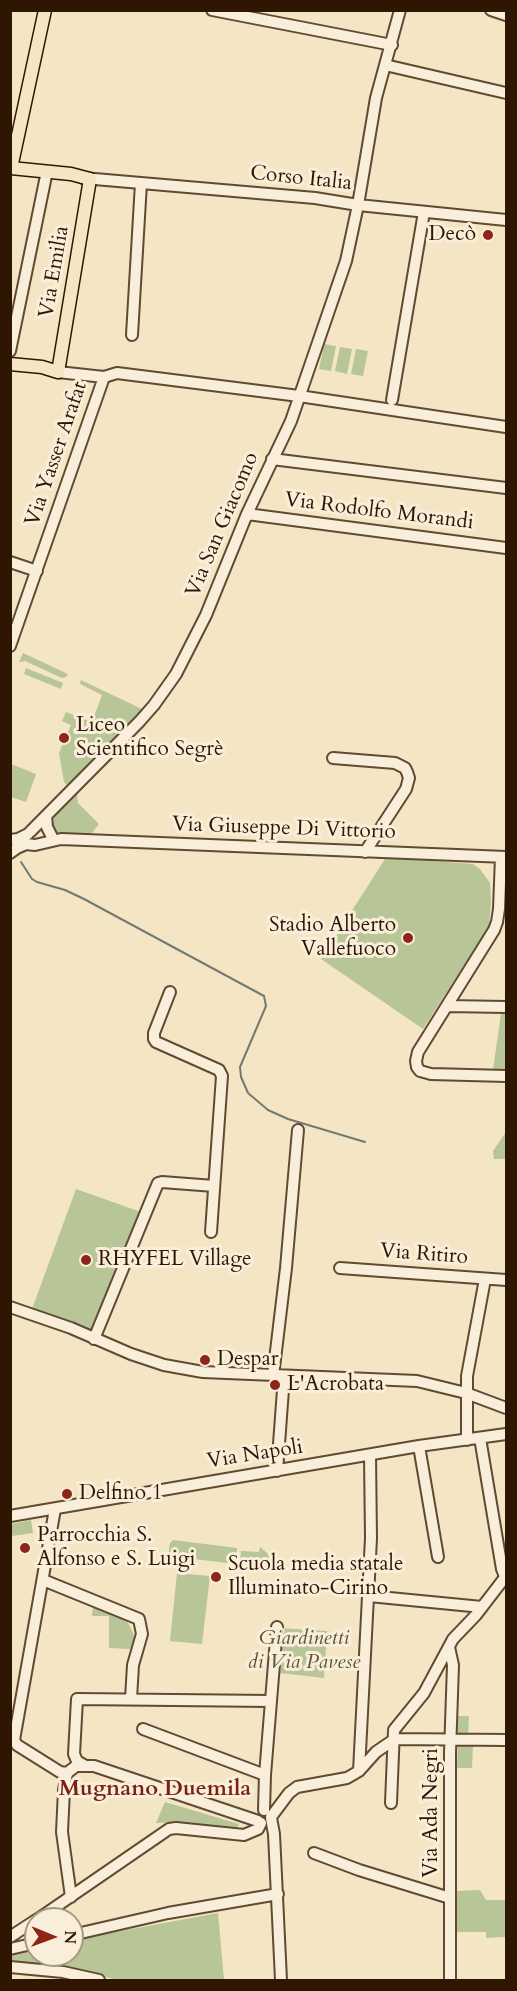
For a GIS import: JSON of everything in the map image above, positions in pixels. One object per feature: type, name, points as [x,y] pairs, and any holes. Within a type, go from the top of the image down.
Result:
[{"type":"main road","points":[[11,170],[45,10]]},
{"type":"main road","name":"Corso Italia","points":[[11,170],[71,174],[90,178]]},
{"type":"main road","name":"Via Emilia","points":[[58,372],[90,178]]},
{"type":"main road","points":[[10,364],[42,367],[58,372]]},
{"type":"main road","points":[[10,372],[41,375],[58,372]]},
{"type":"street","points":[[212,10],[392,45]]},
{"type":"street","name":"Via San Giacomo","points":[[35,837],[44,817],[140,721],[176,674],[202,623],[247,514],[291,421],[346,261],[376,98],[400,10]]},
{"type":"street","points":[[491,10],[507,15]]},
{"type":"street","points":[[385,65],[507,93]]},
{"type":"street","name":"Corso Italia","points":[[11,170],[46,176],[315,198],[507,220]]},
{"type":"street","points":[[10,351],[46,176]]},
{"type":"street","points":[[132,335],[141,183]]},
{"type":"street","points":[[392,400],[424,212]]},
{"type":"street","points":[[58,372],[104,377],[117,373],[299,396],[507,427]]},
{"type":"street","name":"Via Yasser Arafat","points":[[10,646],[104,377]]},
{"type":"street","points":[[272,459],[507,488]]},
{"type":"street","name":"Via Rodolfo Morandi","points":[[247,514],[507,548]]},
{"type":"street","points":[[10,562],[37,571]]},
{"type":"street","points":[[333,758],[395,763],[405,768],[407,772],[409,778],[406,789],[365,852]]},
{"type":"street","points":[[44,817],[47,827],[56,838]]},
{"type":"street","points":[[11,846],[18,839],[35,837]]},
{"type":"street","name":"Via Giuseppe Di Vittorio","points":[[35,837],[504,857]]},
{"type":"street","points":[[504,857],[497,922],[416,1057],[420,1071],[430,1074],[507,1076]]},
{"type":"street","points":[[170,992],[154,1033],[154,1039],[156,1042],[219,1070],[222,1076],[211,1232]]},
{"type":"street","points":[[447,1006],[507,1006]]},
{"type":"street","points":[[277,1471],[278,1376],[298,1130]]},
{"type":"street","points":[[94,1339],[158,1183],[214,1186]]},
{"type":"street","name":"Via Ritiro","points":[[340,1268],[507,1280]]},
{"type":"street","points":[[467,1440],[467,1376],[485,1279]]},
{"type":"street","points":[[10,1306],[164,1365],[203,1372],[417,1381],[466,1393],[507,1408]]},
{"type":"street","name":"Via Napoli","points":[[10,1516],[419,1446],[507,1434]]},
{"type":"street","points":[[392,1803],[393,1733],[396,1725],[424,1693],[453,1639],[506,1577],[502,1569],[480,1438]]},
{"type":"street","points":[[419,1446],[438,1557]]},
{"type":"street","points":[[359,1771],[369,1596],[370,1455]]},
{"type":"street","points":[[54,1509],[44,1580],[14,1740],[17,1746],[60,1772],[67,1773]]},
{"type":"street","points":[[44,1580],[139,1619],[142,1634],[133,1665],[131,1699]]},
{"type":"street","points":[[369,1596],[482,1607]]},
{"type":"street","points":[[277,1628],[265,1775],[265,1819],[274,1849],[281,1980]]},
{"type":"street","name":"Via Ada Negri","points":[[449,1647],[453,1665],[450,1980]]},
{"type":"street","points":[[84,1765],[75,1758],[74,1754],[76,1700],[271,1701]]},
{"type":"street","points":[[143,1729],[265,1775]]},
{"type":"street","points":[[62,1907],[71,1897],[169,1829],[244,1835],[258,1829],[297,1787],[342,1780],[359,1771],[376,1752],[394,1739],[507,1740]]},
{"type":"street","points":[[71,1897],[62,1832],[67,1773],[76,1766],[94,1766],[265,1819]]},
{"type":"street","points":[[314,1853],[450,1898]]},
{"type":"street","points":[[84,1932],[168,1913],[278,1894]]},
{"type":"street","points":[[10,1937],[24,1928]]},
{"type":"street","points":[[10,1967],[63,1972],[99,1980]]},
{"type":"green space","points":[[324,344],[336,346],[331,371],[319,369]]},
{"type":"green space","points":[[340,347],[352,349],[347,374],[335,371]]},
{"type":"green space","points":[[356,349],[368,351],[363,376],[351,374]]},
{"type":"green space","points":[[23,653],[68,674],[62,678],[25,661],[19,662]]},
{"type":"green space","points":[[26,668],[63,683],[61,689],[24,674]]},
{"type":"green space","points":[[81,680],[144,710],[69,787],[64,782],[59,753],[71,725],[62,721],[66,712],[92,722],[102,695],[80,684]]},
{"type":"green space","points":[[11,764],[36,774],[26,802],[11,797]]},
{"type":"green space","points":[[80,788],[77,795],[78,803],[99,824],[91,834],[54,833],[49,818]]},
{"type":"green space","name":"Stadio Alberto Vallefuoco","points":[[385,859],[473,864],[480,869],[490,883],[489,926],[423,1029],[321,959]]},
{"type":"green space","points":[[501,1013],[506,1013],[506,1070],[493,1070]]},
{"type":"green space","points":[[506,1132],[506,1159],[494,1159],[493,1151]]},
{"type":"green space","name":"RHYFEL Village","points":[[76,1189],[141,1212],[92,1333],[32,1309]]},
{"type":"green space","points":[[31,1520],[33,1533],[12,1536],[11,1524]]},
{"type":"green space","points":[[173,1540],[237,1548],[236,1564],[168,1556],[170,1543]]},
{"type":"green space","points":[[260,1547],[269,1556],[269,1564],[240,1561],[241,1551],[259,1552]]},
{"type":"green space","points":[[177,1573],[210,1576],[202,1644],[170,1641]]},
{"type":"green space","points":[[93,1607],[126,1619],[135,1637],[130,1649],[109,1648],[109,1616],[92,1616]]},
{"type":"green space","name":"Giardinetti di Via Pavese","points":[[280,1628],[327,1631],[324,1678],[280,1673],[283,1651],[278,1644]]},
{"type":"green space","points":[[455,1716],[469,1716],[468,1736],[455,1736]]},
{"type":"green space","points":[[458,1744],[473,1745],[472,1768],[457,1768]]},
{"type":"green space","points":[[165,1802],[239,1824],[237,1829],[176,1822],[156,1823]]},
{"type":"green space","points":[[480,1890],[486,1900],[505,1900],[505,1937],[486,1938],[486,1932],[454,1932],[456,1891]]},
{"type":"green space","points":[[218,1913],[224,1980],[117,1980],[78,1969],[59,1967],[84,1967],[84,1938]]},
{"type":"green space","points":[[24,1949],[24,1963],[11,1962],[11,1953]]},
{"type":"waterway","points":[[21,862],[32,879],[37,882],[65,890],[84,899],[264,996],[266,1006],[240,1067],[241,1077],[248,1093],[268,1110],[288,1119],[365,1142]]},
{"type":"place","name":"Decò","points":[[488,235]]},
{"type":"place","name":"Liceo Scientifico Segrè","points":[[64,738]]},
{"type":"place","name":"Stadio Alberto Vallefuoco","points":[[408,938]]},
{"type":"place","name":"RHYFEL Village","points":[[86,1260]]},
{"type":"place","name":"Despar","points":[[205,1360]]},
{"type":"place","name":"L'Acrobata","points":[[275,1385]]},
{"type":"place","name":"Delfino 1","points":[[67,1494]]},
{"type":"place","name":"Parrocchia S. Alfonso e S. Luigi","points":[[25,1548]]},
{"type":"place","name":"Scuola media statale Illuminato-Cirino","points":[[216,1577]]},
{"type":"district","name":"Mugnano Duemila","points":[[155,1790]]}]
